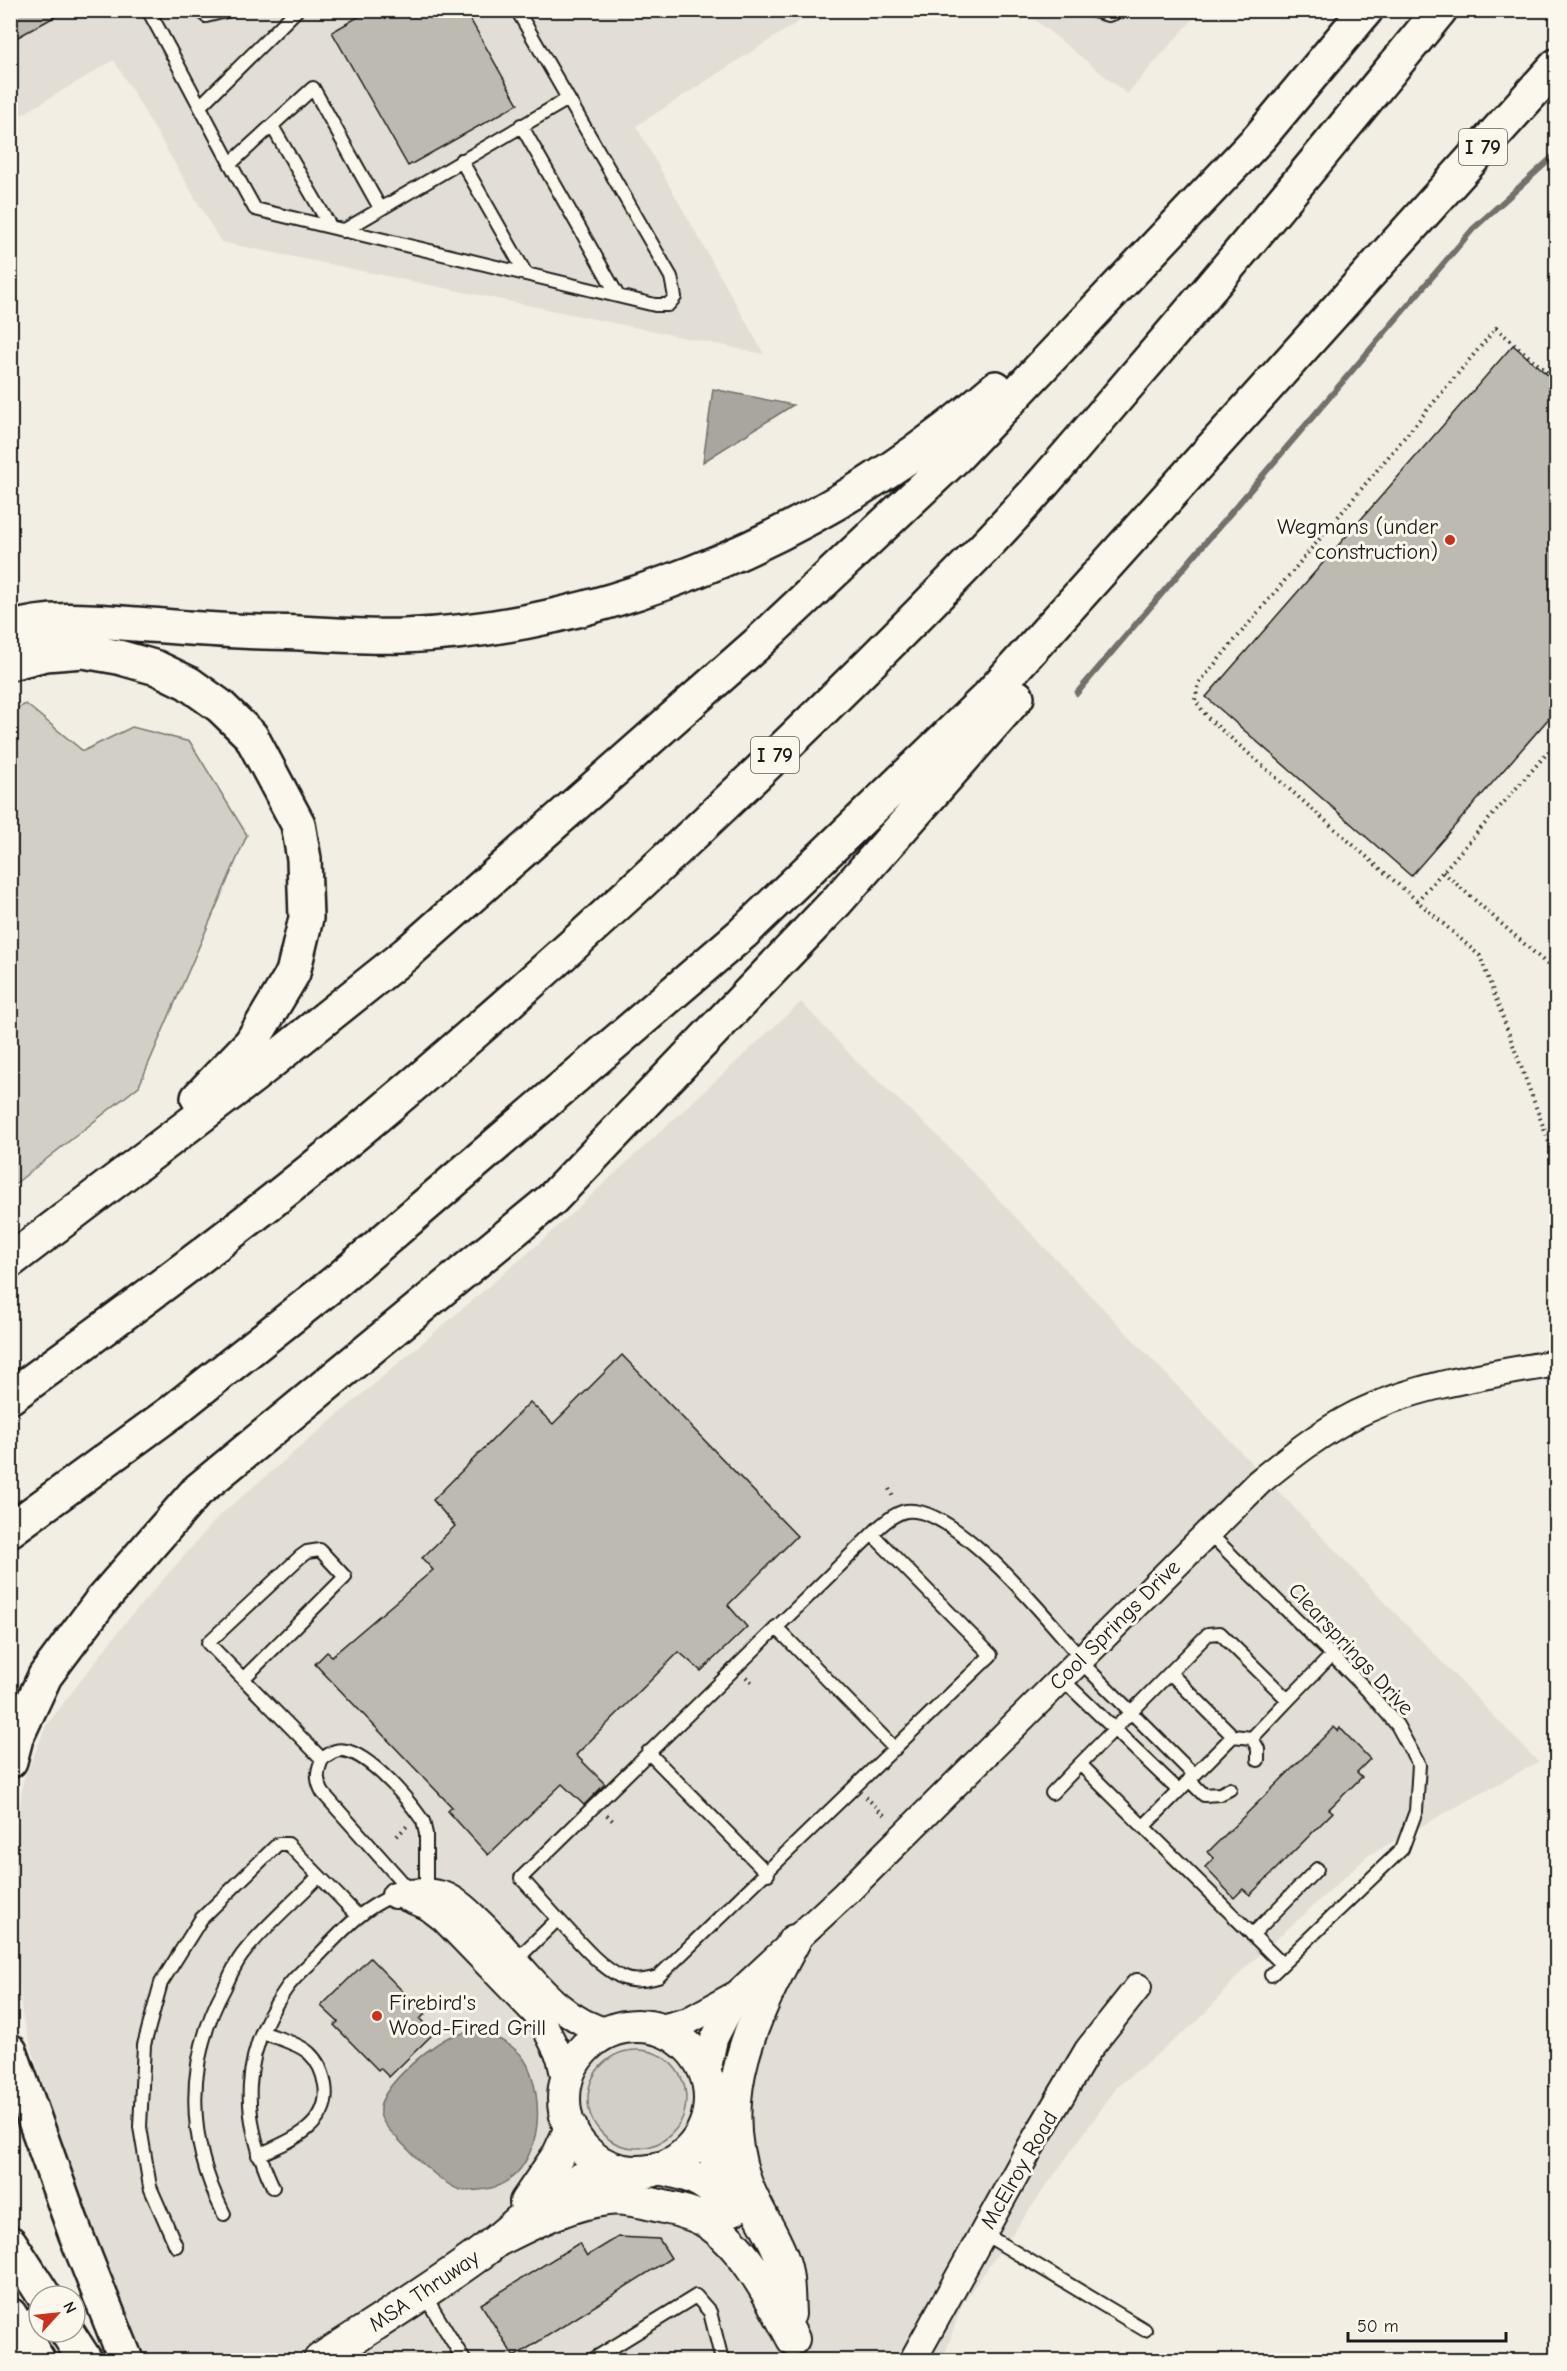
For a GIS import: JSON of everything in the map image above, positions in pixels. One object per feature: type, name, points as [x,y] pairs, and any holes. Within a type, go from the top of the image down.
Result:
[{"type":"main road","points":[[11,1260],[252,1077],[406,954],[757,644],[957,456],[1149,251],[1260,137],[1366,10]]},
{"type":"main road","name":"I 79","points":[[10,1397],[170,1281],[352,1136],[524,990],[711,818],[998,531],[1235,260],[1440,10]]},
{"type":"main road","name":"I 79","points":[[10,1530],[173,1411],[338,1280],[743,933],[987,698],[1557,66]]},
{"type":"main road","points":[[10,1761],[16,1738],[45,1676],[100,1601],[197,1491],[552,1199],[876,857],[1117,583],[1409,228]]},
{"type":"main road","points":[[10,629],[57,621],[226,631],[404,636],[512,624],[653,587],[732,556],[818,514],[881,476],[950,428],[1149,251]]},
{"type":"main road","points":[[10,663],[45,654],[83,651],[118,657],[157,668],[188,683],[220,706],[251,736],[298,824],[304,859],[306,918],[293,973],[251,1043],[188,1109],[11,1260]]},
{"type":"main road","points":[[10,2051],[76,2235],[126,2361]]},
{"type":"main road","points":[[10,2243],[36,2284]]},
{"type":"main road","points":[[21,2328],[38,2361]]},
{"type":"main road","points":[[74,2344],[85,2361]]},
{"type":"street","name":"Cool Springs Drive","points":[[657,2029],[688,2021],[737,1994],[1062,1679],[1259,1482],[1308,1443],[1358,1414],[1423,1391],[1557,1363]]},
{"type":"street","points":[[411,1894],[446,1896],[466,1910],[508,1968],[541,2019],[560,2057],[566,2084],[565,2108],[571,2128],[578,2142],[595,2159],[620,2170],[641,2172],[659,2168],[685,2154],[704,2128],[710,2101],[706,2077],[695,2056],[687,2047],[657,2029],[633,2026],[610,2032],[581,2052],[566,2084]]},
{"type":"street","points":[[793,2338],[785,2266],[745,2181],[739,2155],[735,2095],[739,2066],[748,2035],[761,2003],[794,1941]]},
{"type":"street","points":[[508,1968],[561,2009],[596,2029],[610,2032]]},
{"type":"street","name":"McElroy Road","points":[[913,2361],[1088,2050],[1138,1987]]},
{"type":"street","name":"Cool Springs Drive","points":[[706,2077],[714,2039],[737,1994]]},
{"type":"street","name":"MSA Thruway","points":[[496,2241],[548,2172],[571,2128]]},
{"type":"street","points":[[704,2128],[722,2173],[770,2249],[779,2270],[793,2338]]},
{"type":"street","points":[[659,2168],[689,2175],[710,2185],[734,2210],[762,2250],[793,2338]]},
{"type":"street","name":"MSA Thruway","points":[[320,2361],[423,2293],[496,2241],[568,2183],[596,2173],[620,2170]]},
{"type":"street","points":[[496,2241],[559,2214],[607,2199],[636,2200],[674,2209],[704,2220],[731,2244],[768,2292],[793,2338]]},
{"type":"lane","points":[[147,10],[255,209],[662,306],[673,302],[676,290],[671,277],[517,10]]},
{"type":"lane","points":[[202,10],[206,16],[230,10]]},
{"type":"lane","points":[[200,106],[297,10]]},
{"type":"lane","points":[[1091,10],[1108,15],[1124,10]]},
{"type":"lane","points":[[230,164],[313,88],[380,208]]},
{"type":"lane","points":[[343,231],[568,99]]},
{"type":"lane","points":[[521,125],[618,296]]},
{"type":"lane","points":[[272,126],[330,226]]},
{"type":"lane","points":[[461,160],[526,274]]},
{"type":"lane","points":[[872,1534],[991,1655],[768,1874],[658,1977],[642,1981],[622,1978],[558,1919],[521,1878],[872,1534],[906,1511],[932,1515],[946,1522],[996,1565],[1192,1778],[1204,1795],[1220,1794],[1230,1789]]},
{"type":"lane","name":"Clearsprings Drive","points":[[1208,1532],[1332,1655],[1397,1725],[1419,1765],[1416,1811],[1402,1849],[1270,1975]]},
{"type":"lane","points":[[243,1679],[345,1577],[320,1550],[307,1552],[300,1557],[208,1643],[243,1679],[322,1759]]},
{"type":"lane","points":[[776,1627],[895,1749]]},
{"type":"lane","points":[[1052,1793],[1208,1634],[1220,1633],[1288,1700]]},
{"type":"lane","points":[[1252,1738],[1332,1655]]},
{"type":"lane","points":[[1170,1673],[1233,1736],[1252,1738]]},
{"type":"lane","points":[[1062,1679],[1179,1791]]},
{"type":"lane","points":[[1143,1827],[1233,1736]]},
{"type":"lane","points":[[1252,1738],[1258,1749],[1258,1760]]},
{"type":"lane","points":[[346,1748],[361,1755],[419,1815],[426,1834],[411,1894],[322,1794],[317,1774],[322,1759],[335,1750],[346,1748]]},
{"type":"lane","points":[[648,1752],[768,1874]]},
{"type":"lane","points":[[1080,1764],[1282,1964]]},
{"type":"lane","points":[[176,2246],[150,2187],[140,2127],[144,2045],[161,1983],[201,1919],[278,1844],[288,1844],[357,1916]]},
{"type":"lane","points":[[1252,1935],[1317,1869]]},
{"type":"lane","points":[[224,2214],[206,2175],[196,2127],[196,2064],[209,2016],[242,1955],[319,1876]]},
{"type":"lane","points":[[273,2187],[258,2155],[249,2117],[249,2078],[262,2032],[286,1988],[357,1916],[377,1902],[411,1894]]},
{"type":"lane","points":[[508,1968],[558,1919]]},
{"type":"lane","points":[[258,2155],[298,2137],[322,2115],[327,2094],[323,2070],[308,2052],[262,2032]]},
{"type":"lane","points":[[983,2233],[1146,2330]]},
{"type":"lane","points":[[423,2293],[464,2361]]},
{"type":"lane","points":[[592,2361],[696,2296],[710,2312],[722,2361]]},
{"type":"path","points":[[1557,380],[1496,328],[1199,683],[1195,700],[1208,718],[1480,956],[1557,1161]]},
{"type":"path","points":[[1417,901],[1557,743]]},
{"type":"path","points":[[1443,872],[1557,972]]},
{"type":"path","points":[[746,1676],[754,1685]]},
{"type":"path","points":[[866,1797],[886,1818]]},
{"type":"path","points":[[606,1813],[615,1823]]},
{"type":"path","points":[[397,1836],[413,1821]]},
{"type":"shaded area","points":[[10,11],[815,11],[636,126],[764,354],[221,242],[114,60],[11,121]]},
{"type":"shaded area","points":[[1024,11],[1200,11],[1127,94]]},
{"type":"shaded area","points":[[713,389],[793,405],[703,462]]},
{"type":"shaded area","points":[[26,704],[83,751],[132,727],[190,742],[247,835],[139,1086],[11,1187],[10,712]]},
{"type":"shaded area","points":[[801,1002],[856,1061],[934,1132],[1538,1762],[1369,1855],[1245,1968],[1199,2020],[1117,2087],[962,2304],[943,2360],[146,2360],[62,2150],[22,2015],[11,1882],[23,1781],[46,1726],[124,1624],[219,1516],[535,1247]]},
{"type":"shaded area","points":[[478,2031],[510,2045],[526,2063],[536,2094],[537,2125],[528,2156],[521,2168],[510,2179],[496,2186],[465,2191],[445,2182],[426,2167],[390,2131],[380,2113],[381,2103],[386,2093],[416,2060],[447,2038]]},
{"type":"shaded area","points":[[637,2050],[656,2054],[672,2064],[682,2080],[686,2099],[682,2118],[672,2134],[656,2144],[637,2148],[618,2144],[602,2134],[592,2118],[588,2099],[592,2080],[602,2064],[618,2054]]},
{"type":"building","points":[[10,10],[67,10],[18,37],[10,23]]},
{"type":"building","points":[[370,10],[465,10],[518,104],[408,166],[332,32]]},
{"type":"building","name":"Wegmans (under construction)","points":[[1513,345],[1557,383],[1557,709],[1411,876],[1206,697]]},
{"type":"building","points":[[622,1355],[797,1536],[728,1605],[747,1627],[701,1671],[679,1652],[576,1755],[605,1784],[584,1805],[562,1784],[488,1855],[448,1811],[452,1807],[315,1664],[327,1652],[332,1656],[433,1570],[422,1558],[455,1526],[433,1500],[530,1402],[553,1424]]},
{"type":"building","points":[[1334,1727],[1338,1731],[1340,1728],[1370,1759],[1357,1772],[1362,1777],[1329,1809],[1333,1812],[1250,1895],[1243,1889],[1234,1898],[1205,1867],[1214,1858],[1208,1852]]},
{"type":"building","name":"Firebird's Wood-Fired Grill","points":[[370,1958],[425,2014],[420,2019],[434,2033],[389,2077],[380,2068],[378,2070],[334,2025],[338,2022],[321,2006]]},
{"type":"building","points":[[618,2237],[659,2239],[671,2258],[514,2357],[481,2304],[579,2243],[587,2256]]},
{"type":"waterway","points":[[1077,693],[1473,229],[1556,154]]},
{"type":"place","name":"Wegmans (under construction)","points":[[1450,540]]},
{"type":"place","name":"Firebird's Wood-Fired Grill","points":[[377,2016]]}]
